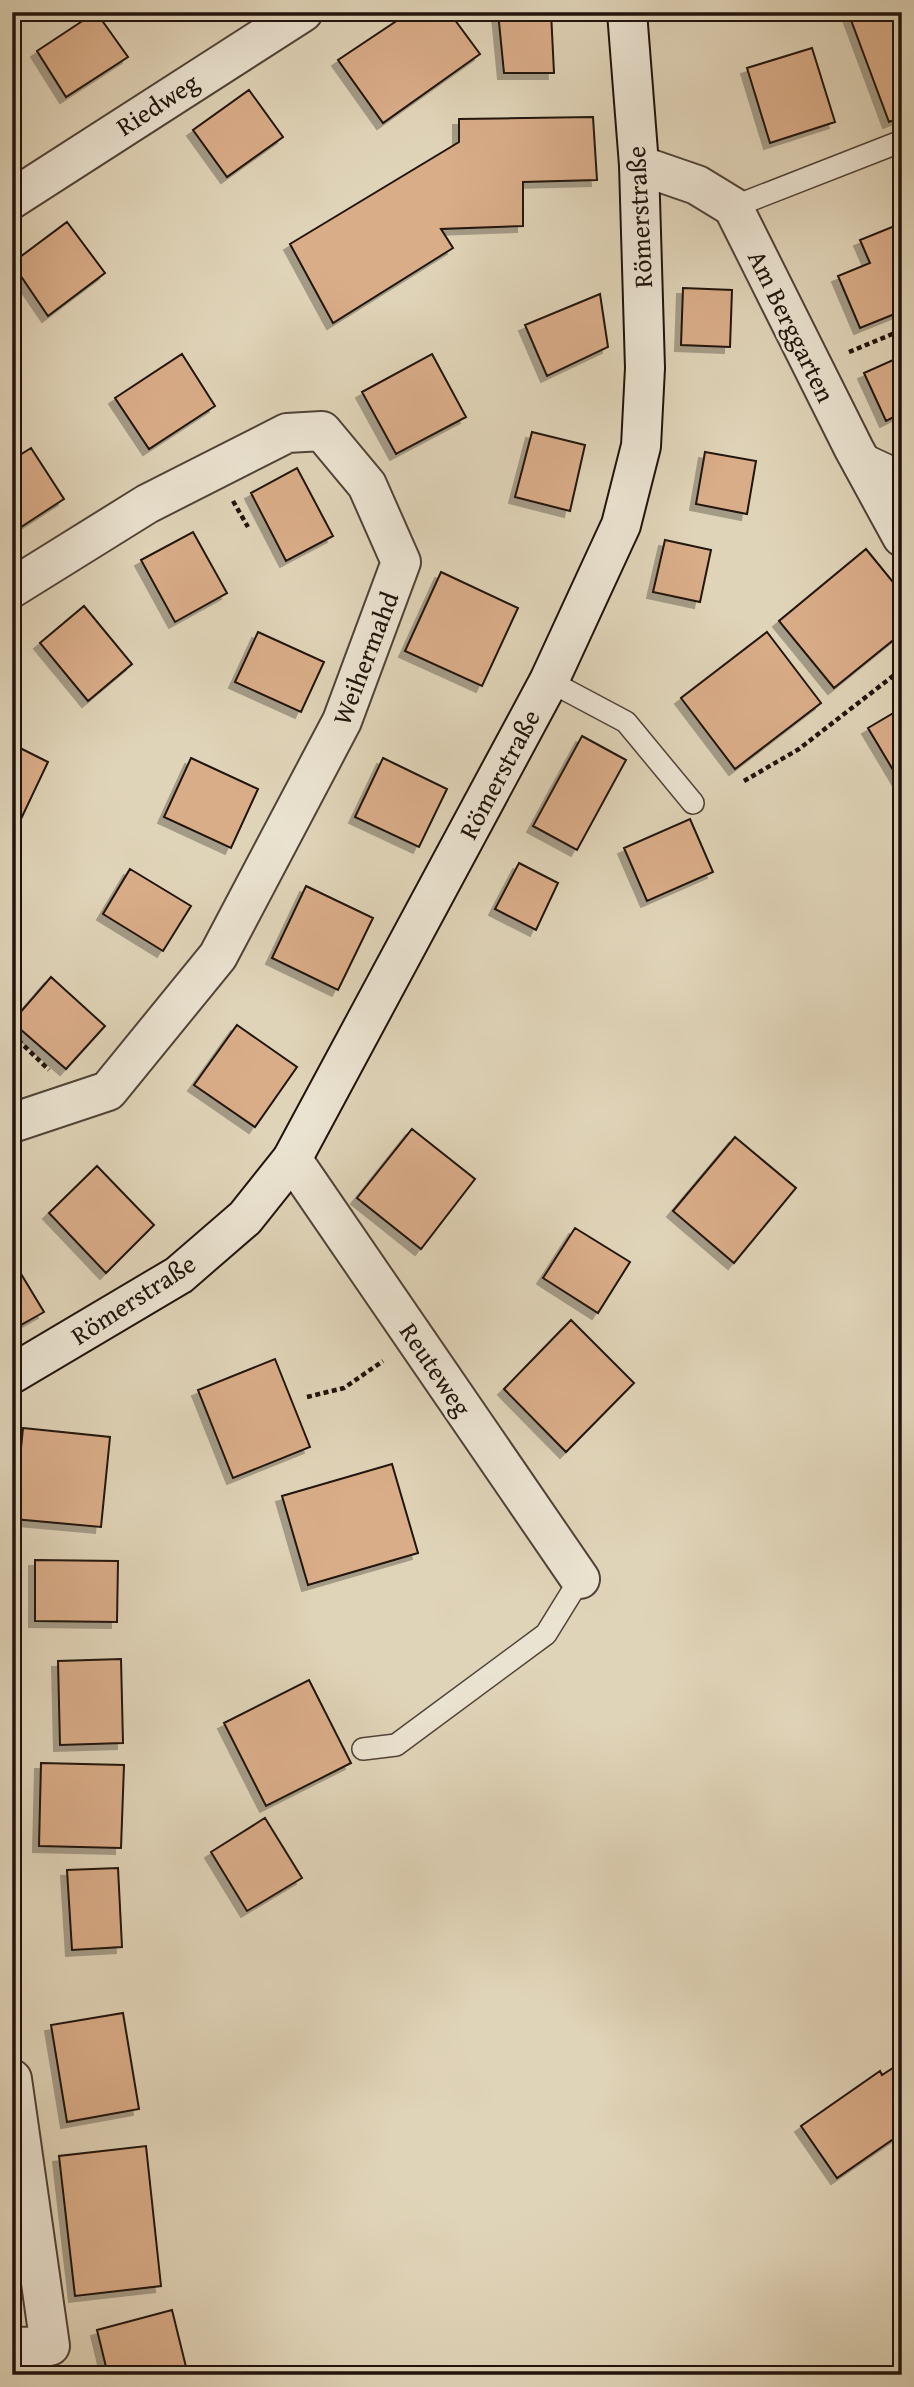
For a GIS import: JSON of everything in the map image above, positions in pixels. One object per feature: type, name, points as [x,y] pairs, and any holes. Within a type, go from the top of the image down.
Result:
[{"type":"street","name":"Riedweg","points":[[12,200],[303,12]]},
{"type":"street","name":"Römerstraße","points":[[12,1374],[179,1275],[245,1218],[292,1159],[549,681],[621,525],[641,446],[645,368],[639,165],[627,12]]},
{"type":"street","points":[[639,165],[696,185],[733,207]]},
{"type":"street","name":"Am Berggarten","points":[[733,207],[854,449],[902,537]]},
{"type":"street","name":"Weihermahd","points":[[12,588],[147,504],[286,433],[322,431],[367,485],[401,562],[342,721],[218,956],[108,1091],[12,1122]]},
{"type":"street","name":"Reuteweg","points":[[292,1159],[580,1579]]},
{"type":"street","points":[[12,2079],[50,2346],[12,2347]]},
{"type":"lane","points":[[733,207],[902,141]]},
{"type":"lane","points":[[854,449],[902,472]]},
{"type":"lane","points":[[549,681],[626,722],[693,803]]},
{"type":"lane","points":[[363,1749],[396,1745],[546,1634],[580,1579]]},
{"type":"path","points":[[813,367],[902,330]]},
{"type":"path","points":[[744,781],[799,749],[902,669]]},
{"type":"path","points":[[12,1034],[79,1101]]},
{"type":"path","points":[[307,1397],[345,1388],[415,1338]]},
{"type":"building","points":[[96,12],[128,57],[66,97],[37,51]]},
{"type":"building","points":[[410,12],[449,12],[480,54],[383,123],[338,60]]},
{"type":"building","points":[[498,12],[551,12],[554,73],[504,73]]},
{"type":"building","points":[[848,12],[902,12],[902,117],[889,122]]},
{"type":"building","points":[[812,48],[835,122],[770,143],[747,68]]},
{"type":"building","points":[[249,90],[283,137],[227,177],[193,130]]},
{"type":"building","points":[[593,117],[597,180],[523,182],[523,226],[441,229],[453,248],[333,323],[290,244],[459,142],[459,119]]},
{"type":"building","points":[[67,222],[105,273],[48,316],[12,263]]},
{"type":"building","points":[[902,223],[902,311],[860,328],[838,276],[870,263],[860,240]]},
{"type":"building","points":[[683,288],[732,290],[730,347],[681,345]]},
{"type":"building","points":[[600,294],[608,347],[547,376],[525,325]]},
{"type":"building","points":[[182,354],[215,406],[149,449],[115,398]]},
{"type":"building","points":[[432,354],[466,417],[396,454],[362,392]]},
{"type":"building","points":[[902,356],[902,413],[886,421],[864,373]]},
{"type":"building","points":[[532,432],[585,445],[570,511],[515,497]]},
{"type":"building","points":[[31,448],[64,499],[12,533],[12,460]]},
{"type":"building","points":[[705,452],[756,461],[747,514],[696,504]]},
{"type":"building","points":[[297,468],[333,536],[286,561],[251,493]]},
{"type":"building","points":[[193,532],[227,593],[175,622],[141,560]]},
{"type":"building","points":[[665,540],[711,550],[700,602],[653,592]]},
{"type":"building","points":[[866,549],[902,593],[902,633],[834,688],[779,621]]},
{"type":"building","points":[[441,572],[518,608],[482,686],[405,651]]},
{"type":"building","points":[[84,606],[132,664],[88,701],[40,643]]},
{"type":"building","points":[[258,632],[324,662],[301,712],[235,682]]},
{"type":"building","points":[[767,632],[821,703],[735,769],[681,698]]},
{"type":"building","points":[[902,708],[902,785],[868,728]]},
{"type":"building","points":[[582,736],[626,760],[577,850],[533,826]]},
{"type":"building","points":[[12,744],[48,762],[21,819],[12,815]]},
{"type":"building","points":[[191,758],[258,789],[231,848],[164,817]]},
{"type":"building","points":[[383,758],[447,789],[419,847],[355,817]]},
{"type":"building","points":[[690,819],[713,872],[647,901],[624,848]]},
{"type":"building","points":[[519,863],[558,883],[536,930],[495,909]]},
{"type":"building","points":[[130,869],[191,906],[163,951],[103,914]]},
{"type":"building","points":[[306,886],[373,918],[338,990],[272,958]]},
{"type":"building","points":[[51,977],[105,1026],[66,1069],[12,1022]]},
{"type":"building","points":[[237,1025],[297,1067],[255,1127],[194,1085]]},
{"type":"building","points":[[412,1129],[475,1179],[421,1249],[357,1198]]},
{"type":"building","points":[[735,1137],[796,1188],[734,1263],[673,1211]]},
{"type":"building","points":[[97,1166],[154,1225],[106,1273],[49,1213]]},
{"type":"building","points":[[575,1228],[630,1262],[598,1313],[543,1278]]},
{"type":"building","points":[[12,1259],[44,1312],[12,1330]]},
{"type":"building","points":[[571,1320],[634,1383],[566,1452],[504,1389]]},
{"type":"building","points":[[275,1359],[310,1447],[233,1478],[198,1390]]},
{"type":"building","points":[[23,1428],[110,1437],[101,1527],[14,1519]]},
{"type":"building","points":[[392,1464],[418,1553],[308,1585],[282,1496]]},
{"type":"building","points":[[35,1560],[118,1561],[117,1622],[35,1621]]},
{"type":"building","points":[[121,1659],[123,1743],[60,1745],[58,1661]]},
{"type":"building","points":[[309,1680],[351,1763],[266,1806],[224,1723]]},
{"type":"building","points":[[41,1763],[124,1765],[121,1848],[39,1846]]},
{"type":"building","points":[[265,1818],[302,1878],[247,1911],[211,1852]]},
{"type":"building","points":[[118,1868],[122,1947],[72,1950],[67,1870]]},
{"type":"building","points":[[123,2013],[139,2109],[67,2122],[51,2025]]},
{"type":"building","points":[[902,2062],[902,2133],[837,2178],[801,2126],[880,2071],[882,2075]]},
{"type":"building","points":[[146,2146],[161,2286],[75,2296],[59,2156]]},
{"type":"building","points":[[172,2310],[188,2375],[108,2375],[97,2330]]}]
